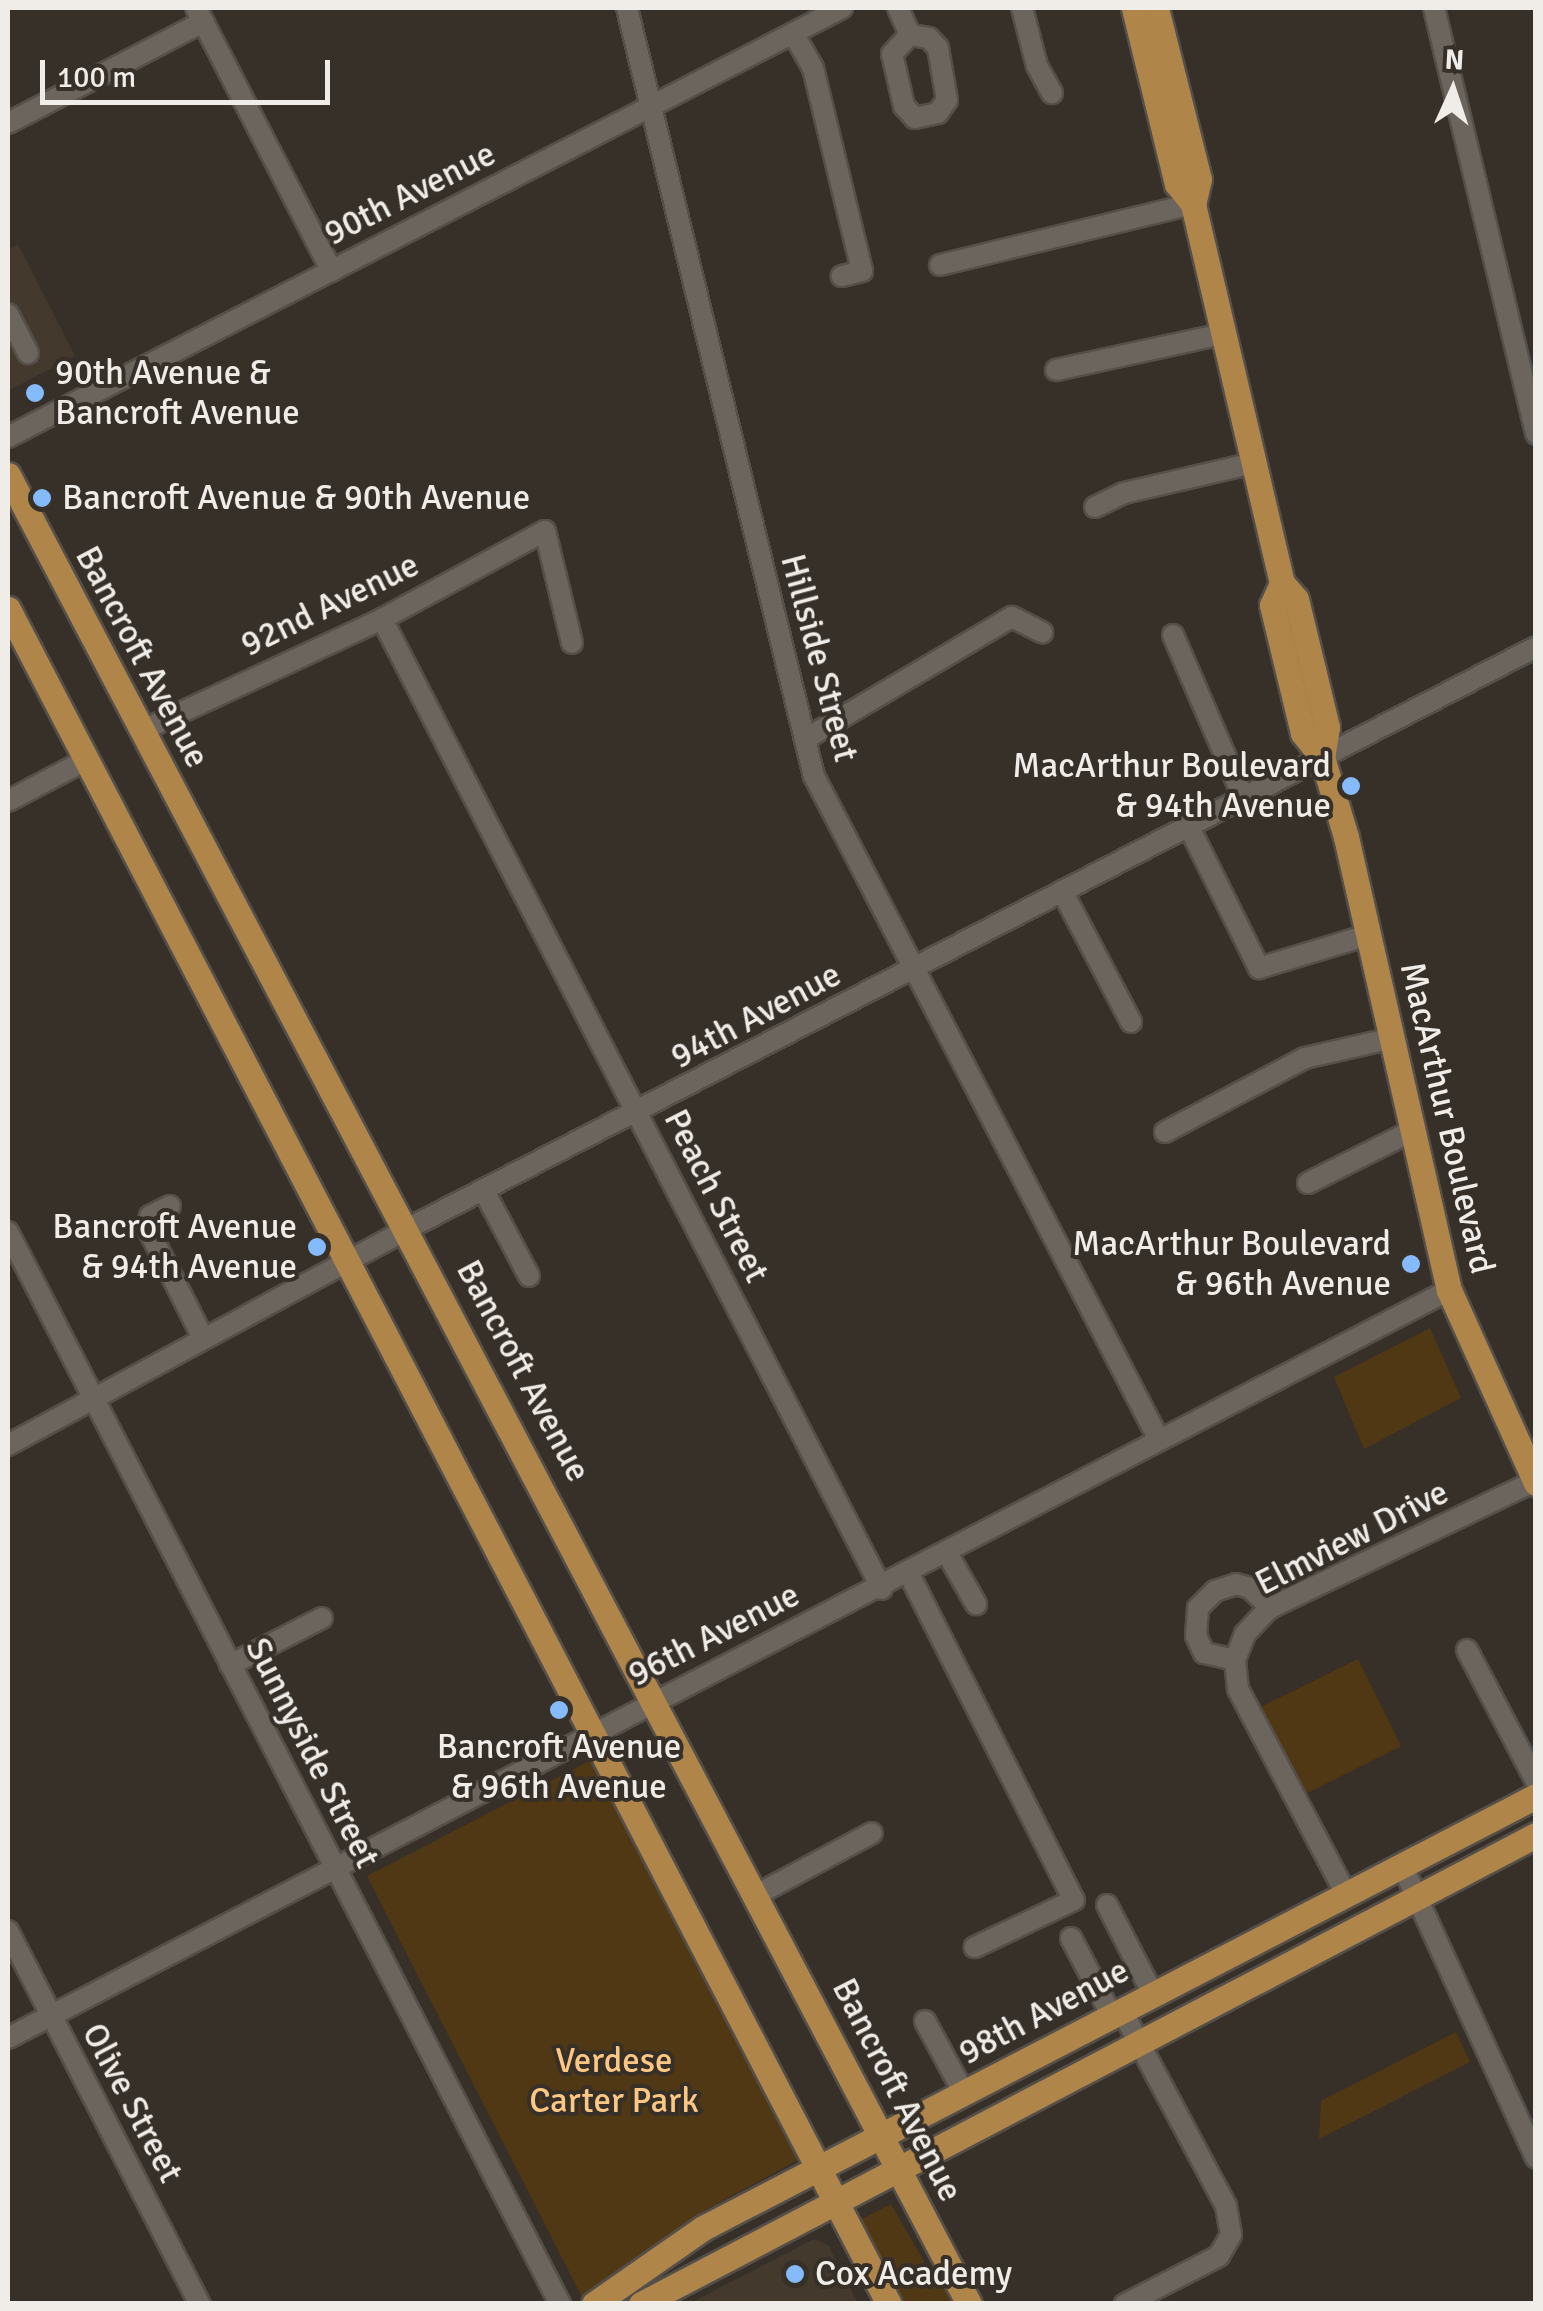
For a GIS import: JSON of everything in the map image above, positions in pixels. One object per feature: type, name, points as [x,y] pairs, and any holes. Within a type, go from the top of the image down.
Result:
[{"type":"main road","name":"MacArthur Boulevard","points":[[1134,8],[1177,184],[1193,204],[1282,583],[1296,599],[1327,727],[1322,757],[1393,1038],[1449,1290],[1535,1482]]},
{"type":"main road","name":"MacArthur Boulevard","points":[[1156,8],[1199,178],[1193,204]]},
{"type":"main road","name":"Bancroft Avenue","points":[[8,475],[758,1894],[969,2304]]},
{"type":"main road","points":[[8,609],[889,2304]]},
{"type":"main road","name":"98th Avenue","points":[[594,2304],[703,2228],[1536,1796]]},
{"type":"main road","name":"98th Avenue","points":[[640,2304],[1536,1835]]},
{"type":"street","name":"Hillside Street","points":[[628,8],[756,554],[808,738],[814,776],[1158,1438]]},
{"type":"street","name":"90th Avenue","points":[[8,437],[842,8]]},
{"type":"street","points":[[898,8],[910,36]]},
{"type":"street","points":[[1022,8],[1037,66],[1052,93]]},
{"type":"street","points":[[1431,11],[1536,434]]},
{"type":"street","points":[[8,123],[200,15],[332,271]]},
{"type":"street","points":[[793,32],[812,68],[862,271],[842,276]]},
{"type":"street","points":[[940,264],[1193,204]]},
{"type":"street","points":[[8,314],[28,353]]},
{"type":"street","points":[[1056,370],[1223,334]]},
{"type":"street","points":[[1095,507],[1124,493],[1254,463]]},
{"type":"street","name":"92nd Avenue","points":[[141,731],[382,619],[545,531],[572,644]]},
{"type":"street","points":[[808,738],[1012,617],[1042,632]]},
{"type":"street","name":"Peach Street","points":[[382,619],[882,1589]]},
{"type":"street","points":[[1174,634],[1242,797]]},
{"type":"street","name":"94th Avenue","points":[[8,1444],[408,1228],[638,1115],[1536,647]]},
{"type":"street","points":[[8,800],[86,760]]},
{"type":"street","points":[[1188,825],[1259,968],[1368,935]]},
{"type":"street","points":[[1062,891],[1130,1022]]},
{"type":"street","points":[[1165,1132],[1304,1058],[1393,1038]]},
{"type":"street","points":[[1308,1183],[1414,1130]]},
{"type":"street","points":[[484,1191],[528,1276]]},
{"type":"street","points":[[170,1206],[150,1216],[146,1227],[203,1338]]},
{"type":"street","name":"Sunnyside Street","points":[[8,1232],[560,2304]]},
{"type":"street","name":"96th Avenue","points":[[8,2038],[655,1701],[882,1589],[1158,1438],[1449,1290]]},
{"type":"street","name":"Elmview Drive","points":[[1235,1660],[1245,1634],[1271,1608],[1535,1482]]},
{"type":"street","points":[[948,1553],[976,1604]]},
{"type":"street","points":[[909,1574],[1074,1900],[974,1947]]},
{"type":"street","points":[[1271,1608],[1250,1588],[1236,1584],[1215,1591],[1198,1608],[1196,1636],[1204,1653],[1235,1660],[1238,1688],[1346,1894]]},
{"type":"street","points":[[230,1665],[322,1618]]},
{"type":"street","points":[[1467,1650],[1536,1781]]},
{"type":"street","points":[[758,1894],[872,1833]]},
{"type":"street","points":[[1402,1865],[1536,2158]]},
{"type":"street","points":[[1107,1906],[1153,1994]]},
{"type":"street","name":"Olive Street","points":[[8,1931],[200,2304]]},
{"type":"street","points":[[1071,1938],[1138,2044],[1226,2206],[1231,2236],[1219,2256],[1125,2304]]},
{"type":"street","points":[[925,2021],[964,2094]]},
{"type":"shaded area","points":[[18,244],[75,356],[8,391],[8,249]]},
{"type":"shaded area","name":"Cox Academy","points":[[814,2239],[828,2245],[858,2303],[690,2303]]},
{"type":"green space","points":[[1430,1328],[1461,1398],[1364,1449],[1334,1377]]},
{"type":"green space","points":[[1358,1659],[1401,1746],[1303,1795],[1259,1708]]},
{"type":"green space","name":"Verdese Carter Park","points":[[591,1760],[798,2160],[700,2213],[582,2297],[367,1876]]},
{"type":"green space","points":[[1456,2032],[1470,2062],[1319,2139],[1321,2101]]},
{"type":"green space","points":[[891,2204],[929,2270],[959,2303],[901,2303],[858,2221]]},
{"type":"place","name":"90th Avenue & Bancroft Avenue","points":[[35,393]]},
{"type":"place","name":"Bancroft Avenue & 90th Avenue","points":[[42,498]]},
{"type":"place","name":"MacArthur Boulevard & 94th Avenue","points":[[1351,786]]},
{"type":"place","name":"Bancroft Avenue & 94th Avenue","points":[[317,1247]]},
{"type":"place","name":"MacArthur Boulevard & 96th Avenue","points":[[1411,1264]]},
{"type":"place","name":"Bancroft Avenue & 96th Avenue","points":[[559,1710]]},
{"type":"place","name":"Cox Academy","points":[[795,2274]]}]
